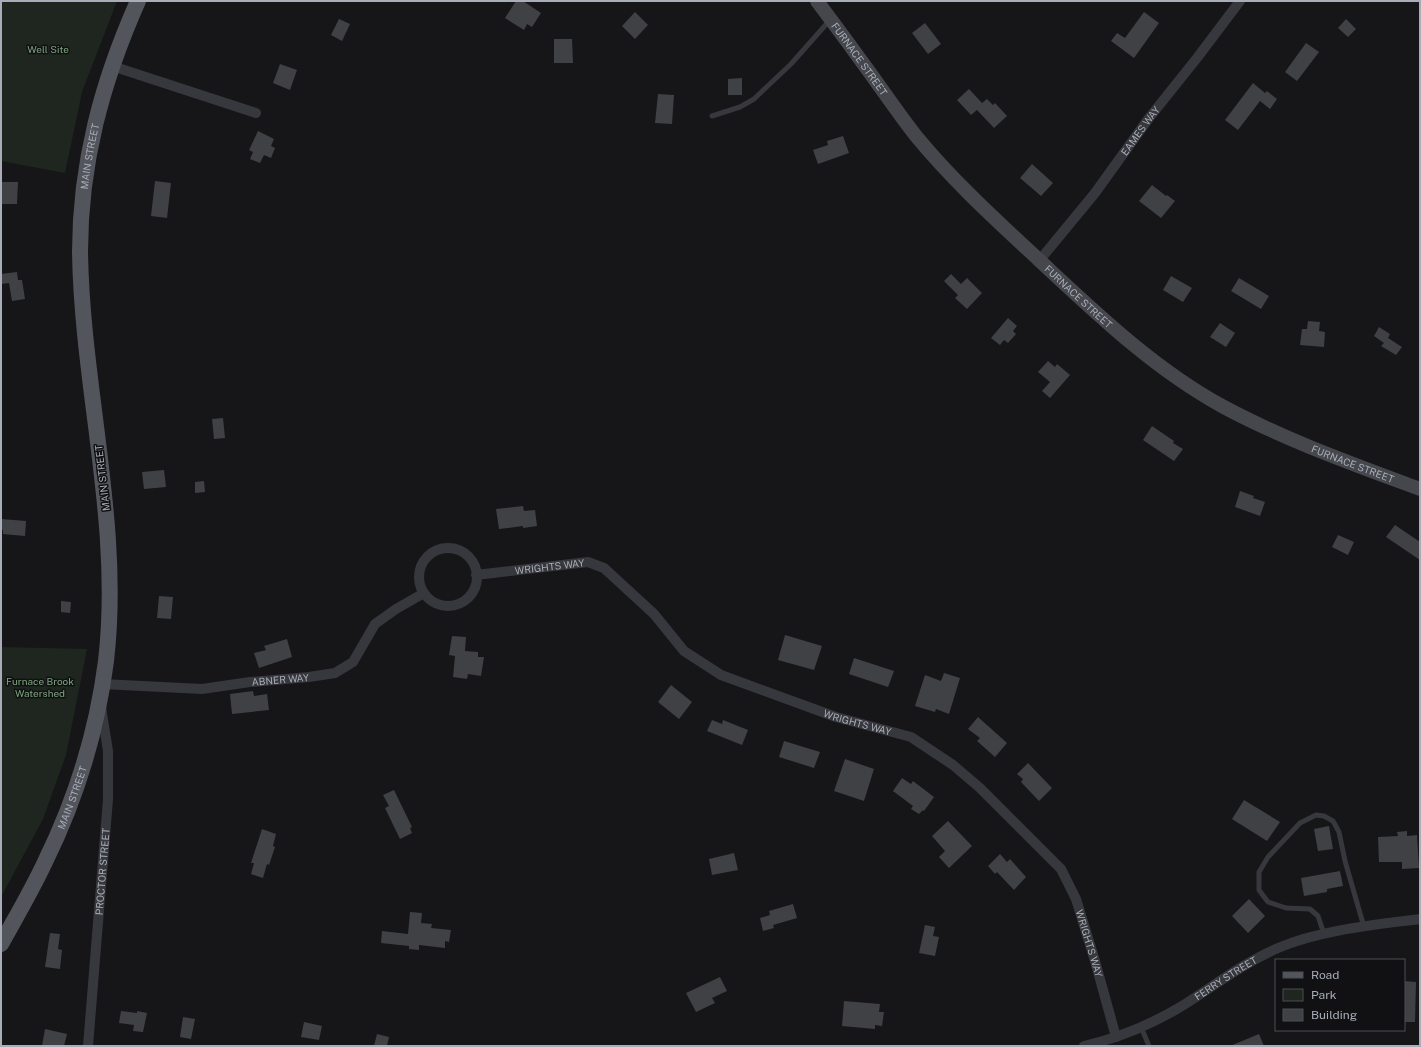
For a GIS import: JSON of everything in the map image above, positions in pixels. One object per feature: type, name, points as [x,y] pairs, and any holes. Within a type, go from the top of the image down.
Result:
[{"type":"main road","name":"MAIN STREET","points":[[1,944],[45,864],[65,817],[87,753],[101,691],[106,660],[108,621],[108,552],[104,493],[87,355],[80,250],[83,190],[93,131],[112,66],[138,1]]},
{"type":"main road","name":"FURNACE STREET","points":[[817,1],[897,111],[935,158],[975,201],[1069,290],[1120,335],[1201,394],[1222,406],[1284,437],[1420,489]]},
{"type":"street","name":"EAMES WAY","points":[[1039,261],[1094,193],[1149,118],[1240,1]]},
{"type":"street","points":[[112,66],[256,113]]},
{"type":"street","points":[[446,548],[453,548],[466,555],[475,567],[476,575],[474,589],[470,596],[457,604],[450,606],[442,605],[429,599],[424,593],[419,579],[422,564],[431,553],[446,548]]},
{"type":"street","name":"WRIGHTS WAY","points":[[476,575],[588,562],[604,568],[654,614],[684,651],[721,675],[836,717],[911,736],[953,765],[980,788],[1060,869],[1076,899],[1116,1037]]},
{"type":"street","name":"ABNER WAY","points":[[101,691],[202,689],[250,682],[309,677],[335,673],[353,662],[375,624],[396,608],[424,593]]},
{"type":"street","name":"PROCTOR STREET","points":[[88,1046],[108,788],[108,751],[101,691]]},
{"type":"street","name":"FERRY STREET","points":[[1084,1046],[1116,1037],[1141,1027],[1181,1006],[1233,972],[1278,948],[1302,939],[1324,934],[1420,919]]},
{"type":"lane","points":[[712,116],[740,107],[754,99],[791,64],[830,19]]},
{"type":"lane","points":[[1324,934],[1318,916],[1310,909],[1286,908],[1268,902],[1259,890],[1259,872],[1268,857],[1300,822],[1316,815],[1324,816],[1333,821],[1339,832],[1345,861],[1364,927]]},
{"type":"lane","points":[[1141,1027],[1149,1046]]},
{"type":"green space","name":"Well Site","points":[[1,1],[117,1],[82,92],[65,173],[1,161]]},
{"type":"green space","name":"Furnace Brook Watershed","points":[[1,647],[87,649],[66,755],[43,819],[1,897]]},
{"type":"building","points":[[516,1],[523,1],[541,13],[532,27],[527,24],[524,30],[505,18]]},
{"type":"building","points":[[635,12],[648,25],[635,39],[622,26]]},
{"type":"building","points":[[1144,12],[1159,23],[1134,58],[1111,41],[1117,33],[1125,38]]},
{"type":"building","points":[[339,19],[350,24],[342,41],[331,35]]},
{"type":"building","points":[[1346,19],[1356,29],[1348,37],[1338,28]]},
{"type":"building","points":[[925,23],[941,44],[928,54],[912,33]]},
{"type":"building","points":[[554,39],[572,39],[573,63],[554,63]]},
{"type":"building","points":[[1306,43],[1319,52],[1297,81],[1285,72]]},
{"type":"building","points":[[280,64],[297,70],[290,90],[273,83]]},
{"type":"building","points":[[742,78],[742,95],[728,95],[728,79]]},
{"type":"building","points":[[1253,83],[1265,93],[1267,91],[1277,99],[1270,109],[1260,101],[1238,130],[1225,120]]},
{"type":"building","points":[[969,89],[982,103],[987,99],[993,105],[995,103],[1007,116],[994,128],[977,110],[971,115],[957,100]]},
{"type":"building","points":[[658,94],[674,95],[672,124],[655,123]]},
{"type":"building","points":[[258,131],[274,139],[271,146],[275,148],[271,158],[264,155],[260,163],[250,159],[253,152],[249,150]]},
{"type":"building","points":[[843,136],[849,153],[818,164],[813,150],[828,145],[827,141]]},
{"type":"building","points":[[1032,164],[1053,183],[1041,196],[1020,178]]},
{"type":"building","points":[[155,181],[171,183],[167,218],[151,216]]},
{"type":"building","points":[[1,182],[18,182],[17,204],[1,204]]},
{"type":"building","points":[[1152,185],[1175,201],[1161,218],[1139,201]]},
{"type":"building","points":[[17,272],[18,280],[22,280],[25,299],[12,301],[9,283],[1,284],[1,274]]},
{"type":"building","points":[[951,274],[961,284],[967,278],[982,293],[967,309],[955,298],[958,295],[944,281]]},
{"type":"building","points":[[1171,276],[1192,288],[1183,302],[1163,290]]},
{"type":"building","points":[[1239,278],[1269,296],[1261,309],[1231,291]]},
{"type":"building","points":[[1008,318],[1017,326],[1013,331],[1016,334],[1008,343],[1004,340],[1000,345],[991,338]]},
{"type":"building","points":[[1308,321],[1320,322],[1319,331],[1325,332],[1324,347],[1300,345],[1302,329],[1307,329]]},
{"type":"building","points":[[1220,323],[1235,333],[1226,347],[1210,337]]},
{"type":"building","points":[[1379,327],[1390,334],[1388,338],[1402,347],[1396,355],[1381,346],[1384,343],[1374,336]]},
{"type":"building","points":[[1048,361],[1055,367],[1057,364],[1070,375],[1050,398],[1042,391],[1050,382],[1038,372]]},
{"type":"building","points":[[223,418],[225,438],[214,439],[212,419]]},
{"type":"building","points":[[1152,426],[1183,449],[1174,461],[1143,440]]},
{"type":"building","points":[[164,470],[166,487],[144,489],[142,472]]},
{"type":"building","points":[[204,481],[205,492],[195,493],[195,482]]},
{"type":"building","points":[[1240,491],[1265,502],[1260,516],[1235,507]]},
{"type":"building","points":[[523,506],[524,511],[535,510],[537,526],[499,529],[496,509]]},
{"type":"building","points":[[1,519],[26,521],[25,536],[3,534],[3,530],[1,530]]},
{"type":"building","points":[[1395,525],[1420,542],[1420,560],[1386,537]]},
{"type":"building","points":[[1338,535],[1354,542],[1348,555],[1332,547]]},
{"type":"building","points":[[159,596],[173,597],[171,619],[157,618]]},
{"type":"building","points":[[61,601],[71,602],[70,613],[61,612]]},
{"type":"building","points":[[785,635],[822,646],[814,670],[778,660]]},
{"type":"building","points":[[452,636],[466,637],[465,651],[478,652],[478,657],[484,657],[481,676],[468,674],[467,679],[453,677],[455,656],[449,655]]},
{"type":"building","points":[[287,639],[292,657],[259,668],[254,653],[266,650],[264,646]]},
{"type":"building","points":[[854,658],[894,671],[888,687],[849,674]]},
{"type":"building","points":[[944,673],[960,678],[949,714],[936,709],[935,712],[915,706],[925,675],[941,681]]},
{"type":"building","points":[[671,685],[692,702],[679,719],[658,702]]},
{"type":"building","points":[[253,691],[254,696],[267,694],[269,710],[232,714],[230,694]]},
{"type":"building","points":[[978,717],[1007,743],[995,757],[977,741],[980,738],[968,729]]},
{"type":"building","points":[[712,720],[722,724],[723,720],[748,730],[742,745],[707,731]]},
{"type":"building","points":[[784,741],[820,752],[814,768],[779,757]]},
{"type":"building","points":[[845,759],[874,769],[864,801],[834,791]]},
{"type":"building","points":[[1028,763],[1052,788],[1039,801],[1021,782],[1023,779],[1017,774]]},
{"type":"building","points":[[902,778],[911,784],[913,781],[934,797],[924,811],[923,810],[919,814],[911,809],[913,806],[893,791]]},
{"type":"building","points":[[394,790],[412,827],[410,828],[412,833],[400,839],[385,808],[389,806],[383,795]]},
{"type":"building","points":[[1244,800],[1280,822],[1267,841],[1232,819]]},
{"type":"building","points":[[948,821],[972,846],[949,868],[939,857],[945,851],[932,836]]},
{"type":"building","points":[[1329,826],[1333,849],[1318,851],[1314,829]]},
{"type":"building","points":[[262,829],[276,834],[273,846],[275,847],[269,865],[267,864],[263,878],[251,874],[254,863],[251,863]]},
{"type":"building","points":[[1407,831],[1407,836],[1417,835],[1419,868],[1402,869],[1402,862],[1379,862],[1378,837],[1398,836],[1397,832]]},
{"type":"building","points":[[734,853],[738,870],[712,875],[709,859]]},
{"type":"building","points":[[1000,854],[1007,862],[1010,859],[1026,877],[1014,890],[997,872],[995,874],[988,866]]},
{"type":"building","points":[[1340,871],[1343,886],[1327,889],[1327,892],[1304,896],[1301,878]]},
{"type":"building","points":[[1249,899],[1265,916],[1248,933],[1232,916]]},
{"type":"building","points":[[793,904],[797,918],[773,925],[774,928],[763,931],[760,918],[770,915],[769,911]]},
{"type":"building","points":[[410,912],[422,913],[421,923],[432,924],[431,928],[451,930],[449,942],[445,941],[445,948],[419,945],[419,950],[409,949],[409,946],[381,943],[382,931],[408,934]]},
{"type":"building","points":[[925,925],[935,927],[933,936],[939,937],[935,956],[919,953]]},
{"type":"building","points":[[50,933],[60,934],[58,949],[62,950],[60,969],[45,967]]},
{"type":"building","points":[[720,977],[727,991],[712,998],[715,1003],[696,1012],[686,993]]},
{"type":"building","points":[[1405,981],[1416,982],[1415,1022],[1405,1022]]},
{"type":"building","points":[[844,1001],[880,1004],[879,1012],[884,1012],[882,1026],[875,1025],[875,1029],[842,1026]]},
{"type":"building","points":[[121,1011],[137,1013],[137,1011],[147,1013],[143,1032],[133,1031],[134,1025],[119,1023]]},
{"type":"building","points":[[183,1017],[195,1019],[191,1039],[180,1037]]},
{"type":"building","points":[[304,1022],[322,1026],[319,1040],[301,1037]]},
{"type":"building","points":[[45,1029],[67,1034],[64,1046],[42,1046]]},
{"type":"building","points":[[377,1034],[389,1037],[387,1046],[374,1046]]},
{"type":"building","points":[[1259,1034],[1264,1046],[1230,1046]]}]
